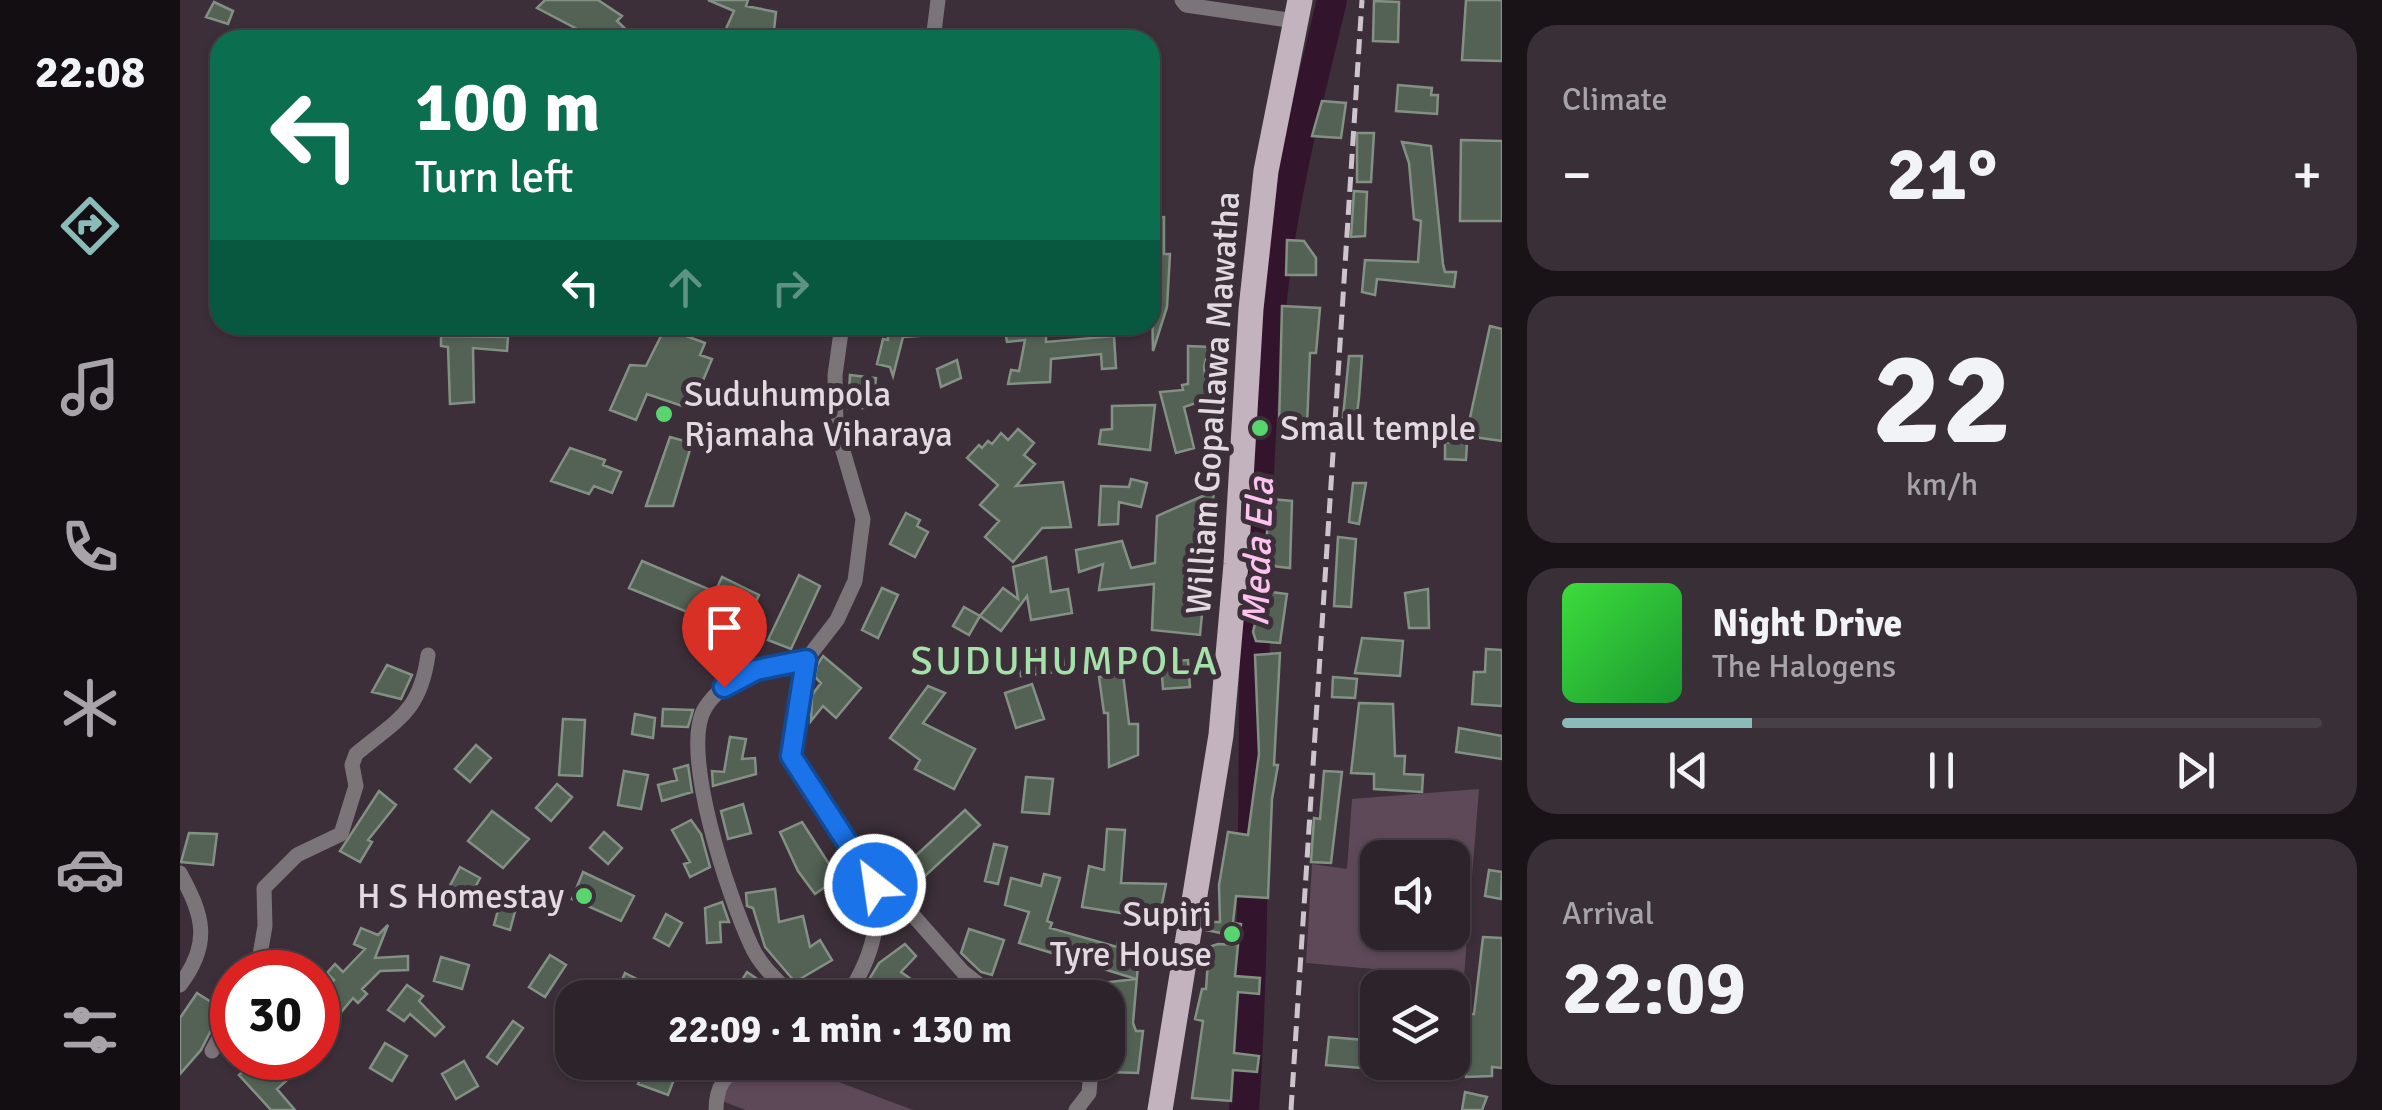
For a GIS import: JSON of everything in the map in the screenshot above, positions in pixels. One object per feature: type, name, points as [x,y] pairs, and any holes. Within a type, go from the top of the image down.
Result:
[{"type":"main road","name":"William Gopallawa Mawatha","points":[[1160,1110],[1220,735],[1257,239],[1298,10]]},
{"type":"street","points":[[934,30],[938,0]]},
{"type":"street","points":[[1182,0],[1186,5],[1298,10]]},
{"type":"street","points":[[841,335],[835,375],[836,426],[864,519],[855,581],[837,620],[806,660],[791,756],[875,885],[879,919],[868,964],[858,980]]},
{"type":"street","points":[[261,950],[264,888],[297,855],[340,834],[356,786],[352,765],[356,754],[415,704],[423,689],[428,655]]},
{"type":"street","points":[[780,980],[752,948],[712,823],[698,741],[704,710],[724,687],[756,670],[806,660]]},
{"type":"street","points":[[860,857],[973,980]]},
{"type":"street","points":[[180,873],[202,912],[197,955],[180,985]]},
{"type":"street","points":[[716,1110],[716,1094],[724,1080]]},
{"type":"street","points":[[1076,1110],[1088,1093],[1090,1080]]},
{"type":"shaded area","points":[[1479,789],[1470,902],[1470,840],[1360,840],[1360,950],[1466,950],[1465,970],[1385,970],[1306,963],[1312,864],[1347,869],[1352,799]]},
{"type":"shaded area","points":[[732,1080],[833,1080],[913,1110],[746,1110],[722,1101]]},
{"type":"building","points":[[545,0],[598,0],[622,16],[617,21],[626,30],[574,30],[537,8]]},
{"type":"building","points":[[708,0],[748,0],[746,6],[776,12],[774,30],[725,30],[734,11]]},
{"type":"building","points":[[1466,0],[1502,0],[1502,61],[1462,60]]},
{"type":"building","points":[[1374,1],[1399,2],[1398,42],[1373,41]]},
{"type":"building","points":[[214,2],[233,11],[228,24],[206,17]]},
{"type":"building","points":[[1398,85],[1432,88],[1431,95],[1438,95],[1437,114],[1396,111]]},
{"type":"building","points":[[1322,101],[1346,103],[1341,138],[1312,136]]},
{"type":"building","points":[[1357,133],[1374,133],[1371,182],[1357,182]]},
{"type":"building","points":[[1461,140],[1502,141],[1502,221],[1460,221]]},
{"type":"building","points":[[1402,142],[1431,146],[1443,264],[1445,272],[1456,272],[1454,287],[1377,279],[1375,295],[1362,292],[1365,260],[1418,262],[1421,221],[1414,219],[1409,163]]},
{"type":"building","points":[[1354,191],[1367,192],[1365,236],[1351,237]]},
{"type":"building","points":[[1160,217],[1164,217],[1164,254],[1170,254],[1167,307],[1160,329]]},
{"type":"building","points":[[1287,240],[1304,241],[1316,258],[1316,275],[1286,275]]},
{"type":"building","points":[[1282,306],[1320,308],[1316,353],[1310,353],[1307,426],[1279,425]]},
{"type":"building","points":[[1490,326],[1502,329],[1502,441],[1466,436]]},
{"type":"building","points":[[662,335],[684,335],[705,343],[700,355],[712,359],[691,409],[647,394],[636,420],[610,410],[630,365],[646,366]]},
{"type":"building","points":[[888,335],[932,335],[903,337],[893,376],[890,367],[877,364],[883,339],[888,340]]},
{"type":"building","points":[[1006,335],[1046,335],[1046,342],[1114,336],[1116,368],[1102,369],[1101,354],[1051,359],[1050,382],[1008,384],[1011,370],[1019,371],[1025,340],[1007,342]]},
{"type":"building","points":[[441,336],[508,337],[507,351],[473,348],[474,402],[450,404],[448,347],[441,346]]},
{"type":"building","points":[[1188,346],[1210,347],[1204,366],[1208,399],[1184,407],[1194,448],[1176,453],[1160,392],[1183,390],[1182,385],[1188,384]]},
{"type":"building","points":[[1349,356],[1362,356],[1359,398],[1354,437],[1341,438]]},
{"type":"building","points":[[957,360],[961,378],[941,387],[937,369]]},
{"type":"building","points":[[850,375],[876,378],[872,408],[848,408]]},
{"type":"building","points":[[1155,405],[1150,450],[1099,444],[1101,430],[1112,429],[1112,406]]},
{"type":"building","points":[[1018,429],[1034,443],[1024,455],[1035,464],[1016,486],[1063,482],[1071,527],[1042,528],[1013,562],[985,537],[999,521],[980,505],[998,485],[967,458],[979,445],[982,448],[988,441],[992,444],[1001,433],[1008,440]]},
{"type":"building","points":[[670,437],[692,443],[673,506],[646,506]]},
{"type":"building","points":[[1445,442],[1467,443],[1466,460],[1445,459]]},
{"type":"building","points":[[570,448],[605,460],[603,465],[621,472],[612,493],[594,486],[589,494],[551,481]]},
{"type":"building","points":[[1131,479],[1147,483],[1141,507],[1119,502],[1118,524],[1099,525],[1101,486],[1129,487]]},
{"type":"building","points":[[1353,483],[1366,483],[1359,524],[1349,522]]},
{"type":"building","points":[[1214,491],[1200,635],[1152,630],[1154,584],[1099,590],[1103,564],[1079,572],[1076,550],[1122,541],[1131,568],[1155,563],[1157,516]]},
{"type":"building","points":[[1271,499],[1292,501],[1290,568],[1263,565]]},
{"type":"building","points":[[906,513],[920,520],[917,526],[928,532],[915,557],[890,544]]},
{"type":"building","points":[[1338,537],[1356,539],[1351,607],[1334,606]]},
{"type":"building","points":[[1046,557],[1051,592],[1068,589],[1072,613],[1031,620],[1027,596],[1001,631],[980,616],[1003,588],[1018,599],[1013,567]]},
{"type":"building","points":[[642,561],[715,592],[722,577],[759,595],[742,631],[690,606],[687,612],[629,588]]},
{"type":"building","points":[[799,575],[820,586],[791,649],[768,640]]},
{"type":"building","points":[[882,588],[898,595],[878,638],[862,630]]},
{"type":"building","points":[[1428,589],[1429,628],[1409,628],[1405,593]]},
{"type":"building","points":[[1263,591],[1287,594],[1280,643],[1256,641],[1253,632]]},
{"type":"building","points":[[964,607],[980,616],[969,635],[953,626]]},
{"type":"building","points":[[1362,638],[1403,641],[1400,676],[1355,673]]},
{"type":"building","points":[[1062,647],[1064,671],[1021,676],[1018,652]]},
{"type":"building","points":[[1486,649],[1502,650],[1502,706],[1472,704],[1474,672],[1485,672]]},
{"type":"building","points":[[1280,653],[1274,765],[1278,765],[1272,799],[1268,898],[1236,896],[1233,923],[1241,924],[1240,937],[1206,930],[1207,922],[1220,922],[1219,885],[1228,832],[1248,835],[1259,754],[1255,655]]},
{"type":"building","points":[[823,656],[861,688],[836,718],[823,706],[811,721],[812,695],[821,683],[815,677],[817,665]]},
{"type":"building","points":[[1188,660],[1190,687],[1163,689],[1161,662]]},
{"type":"building","points":[[387,665],[412,675],[401,699],[372,692]]},
{"type":"building","points":[[1123,674],[1129,724],[1138,724],[1138,755],[1109,767],[1108,713],[1104,713],[1099,677]]},
{"type":"building","points":[[1333,677],[1357,679],[1355,698],[1332,697]]},
{"type":"building","points":[[1032,684],[1044,719],[1016,728],[1005,693]]},
{"type":"building","points":[[928,686],[945,693],[923,723],[975,749],[954,789],[915,769],[920,760],[890,738]]},
{"type":"building","points":[[1359,703],[1393,704],[1395,756],[1405,756],[1404,774],[1423,775],[1422,792],[1374,789],[1374,774],[1351,773]]},
{"type":"building","points":[[663,709],[693,710],[688,727],[662,726]]},
{"type":"building","points":[[635,714],[655,718],[653,738],[632,734]]},
{"type":"building","points":[[563,719],[585,720],[582,776],[559,775]]},
{"type":"building","points":[[1459,728],[1502,736],[1502,759],[1456,752]]},
{"type":"building","points":[[730,737],[746,739],[742,759],[755,758],[756,774],[713,786],[712,771],[724,772]]},
{"type":"building","points":[[476,745],[491,758],[470,782],[455,769]]},
{"type":"building","points":[[688,765],[692,792],[662,801],[658,785],[677,780],[674,769]]},
{"type":"building","points":[[624,771],[648,775],[641,809],[618,805]]},
{"type":"building","points":[[1324,771],[1342,772],[1331,863],[1311,862],[1314,818],[1320,819]]},
{"type":"building","points":[[1026,777],[1053,779],[1049,814],[1022,812]]},
{"type":"building","points":[[557,784],[572,797],[551,821],[536,808]]},
{"type":"building","points":[[379,791],[396,805],[368,840],[372,842],[360,862],[340,851]]},
{"type":"building","points":[[743,804],[751,833],[728,839],[721,811]]},
{"type":"building","points":[[965,810],[980,825],[925,876],[910,861]]},
{"type":"building","points":[[492,811],[529,839],[503,868],[468,841]]},
{"type":"building","points":[[691,820],[701,834],[710,867],[690,877],[684,864],[690,862],[672,830]]},
{"type":"building","points":[[802,822],[838,878],[815,894],[798,871],[780,832]]},
{"type":"building","points":[[1107,829],[1125,830],[1121,883],[1166,884],[1159,919],[1082,907],[1089,866],[1104,870]]},
{"type":"building","points":[[604,832],[622,848],[608,864],[590,848]]},
{"type":"building","points":[[189,833],[217,834],[213,865],[181,862]]},
{"type":"building","points":[[994,844],[1007,847],[998,884],[985,881]]},
{"type":"building","points":[[460,867],[480,878],[468,901],[447,891]]},
{"type":"building","points":[[1489,870],[1502,872],[1501,899],[1485,896]]},
{"type":"building","points":[[583,872],[634,896],[621,921],[572,899]]},
{"type":"building","points":[[1044,874],[1060,878],[1047,921],[1052,923],[1050,928],[1117,947],[1118,941],[1140,942],[1133,1023],[1136,1031],[1143,1031],[1138,1073],[1125,1073],[1125,980],[1136,979],[1019,943],[1029,912],[1005,905],[1011,878],[1041,886]]},
{"type":"building","points":[[775,889],[779,922],[803,916],[810,947],[820,940],[832,960],[793,980],[765,947],[753,908],[747,906],[746,893]]},
{"type":"building","points":[[501,899],[517,904],[510,930],[494,925]]},
{"type":"building","points":[[722,902],[729,922],[720,922],[721,942],[707,943],[705,908]]},
{"type":"building","points":[[666,914],[682,923],[669,946],[654,938]]},
{"type":"building","points":[[388,925],[375,958],[408,956],[408,970],[380,971],[362,989],[367,994],[358,1003],[353,998],[340,1013],[340,969],[343,972],[365,949],[354,944],[361,928],[378,935]]},
{"type":"building","points":[[969,929],[1004,940],[992,975],[981,972],[961,953]]},
{"type":"building","points":[[1483,937],[1502,938],[1502,1068],[1492,1067],[1492,1076],[1470,1077],[1470,1014],[1474,1014]]},
{"type":"building","points":[[905,944],[916,956],[901,972],[912,980],[869,980],[879,963]]},
{"type":"building","points":[[1238,945],[1235,976],[1260,978],[1259,994],[1238,992],[1234,1053],[1259,1056],[1257,1072],[1233,1070],[1231,1101],[1192,1098],[1203,1021],[1195,1019],[1202,989],[1206,989],[1209,947]]},
{"type":"building","points":[[550,955],[566,965],[545,997],[529,987]]},
{"type":"building","points":[[441,957],[469,965],[462,989],[434,981]]},
{"type":"building","points":[[747,972],[759,980],[742,980]]},
{"type":"building","points":[[407,985],[423,996],[419,1001],[444,1027],[435,1036],[410,1014],[404,1021],[388,1010]]},
{"type":"building","points":[[197,993],[210,1001],[210,1032],[180,1074],[180,1018]]},
{"type":"building","points":[[513,1021],[523,1028],[497,1064],[487,1057]]},
{"type":"building","points":[[1329,1037],[1360,1040],[1360,1068],[1326,1065]]},
{"type":"building","points":[[385,1043],[407,1056],[392,1081],[370,1068]]},
{"type":"building","points":[[464,1061],[478,1086],[456,1099],[442,1074]]},
{"type":"building","points":[[244,1080],[286,1081],[277,1089],[295,1110],[271,1110]]},
{"type":"building","points":[[639,1080],[674,1080],[668,1095],[638,1084]]},
{"type":"building","points":[[1465,1092],[1487,1097],[1482,1110],[1462,1110]]},
{"type":"waterway","name":"Meda Ela","points":[[1244,1110],[1252,905],[1255,597],[1264,392],[1284,217],[1332,0]]},
{"type":"railway","points":[[1291,1110],[1362,0]]},
{"type":"place","name":"Suduhumpola Rjamaha Viharaya","points":[[664,414]]},
{"type":"place","name":"Small temple","points":[[1260,428]]},
{"type":"place","name":"H S Homestay","points":[[584,896]]},
{"type":"place","name":"Supiri Tyre House","points":[[1232,934]]},
{"type":"district","name":"SUDUHUMPOLA","points":[[1065,661]]},
{"type":"route","points":[[724,687],[756,670],[806,660],[791,756],[875,885]]}]
